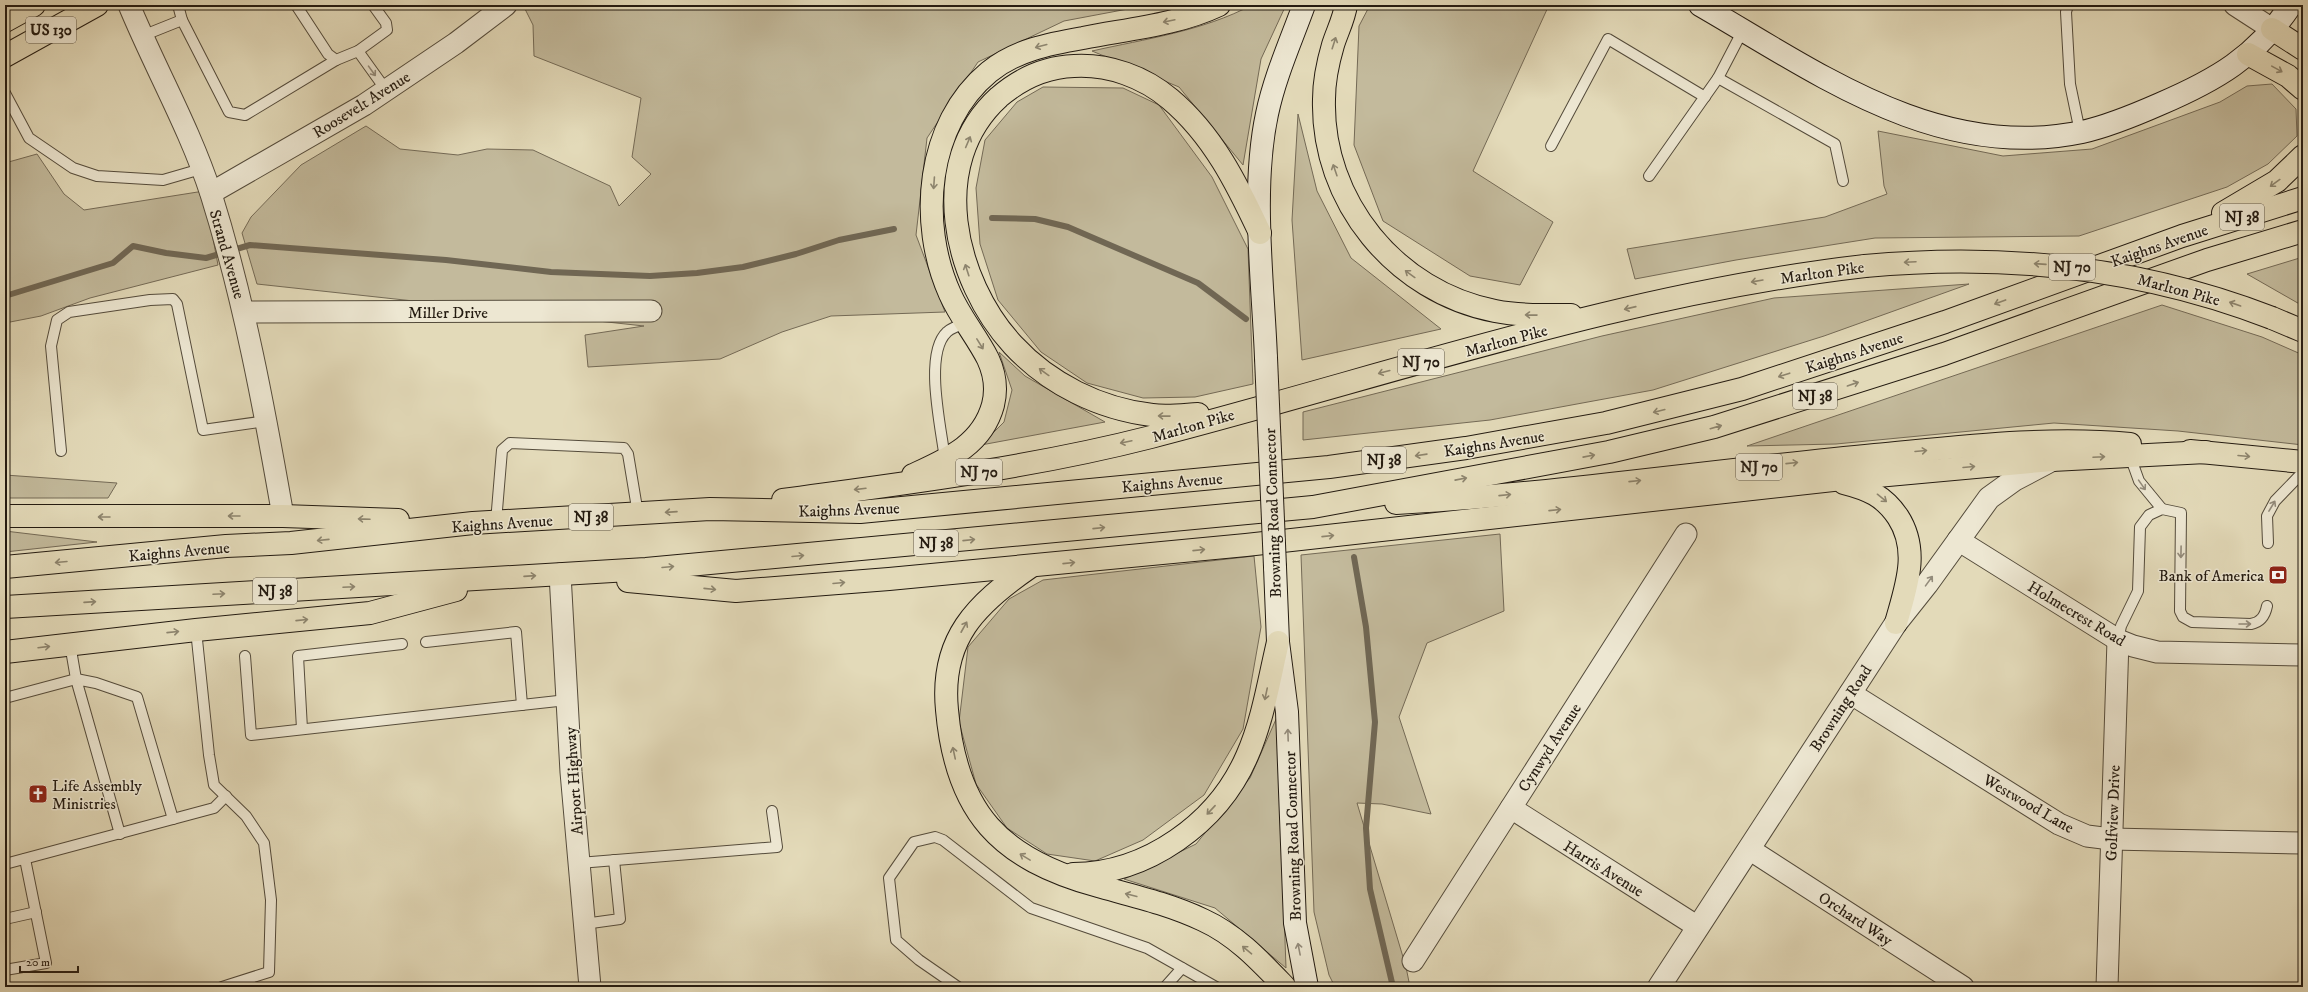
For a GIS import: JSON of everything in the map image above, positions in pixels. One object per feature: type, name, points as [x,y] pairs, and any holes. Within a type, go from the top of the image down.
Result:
[{"type":"highway","name":"US 130","points":[[5,21],[34,5]]},
{"type":"highway","name":"US 130","points":[[5,56],[97,5]]},
{"type":"highway","points":[[889,486],[946,460],[968,446],[979,435],[986,424],[994,398],[996,384],[989,361],[950,295],[939,260],[933,217],[934,174],[942,139],[956,110],[966,95],[990,72],[1006,61],[1032,49],[1171,21],[1219,5]]},
{"type":"highway","points":[[1346,5],[1328,64],[1324,116],[1328,148],[1333,166],[1345,196],[1362,226],[1384,252],[1411,275],[1458,300],[1494,311],[1514,314],[1598,316]]},
{"type":"highway","points":[[2272,29],[2303,49]]},
{"type":"highway","points":[[2248,54],[2288,76],[2303,88]]},
{"type":"highway","points":[[1245,410],[1168,416],[1152,415],[1116,408],[1073,391],[1024,356],[987,312],[970,278],[964,259],[957,221],[958,183],[961,163],[966,147],[981,116],[1006,92],[1020,82],[1050,69],[1068,66],[1086,65],[1120,71],[1148,84],[1170,98],[1211,142],[1232,176],[1260,233]]},
{"type":"highway","points":[[2182,236],[2262,192],[2291,170],[2303,156]]},
{"type":"highway","name":"Kaighns Avenue","points":[[5,567],[226,546],[291,543],[473,523],[710,509],[860,512],[1329,467],[1466,448],[1573,430],[1678,406],[1847,356],[2182,236],[2303,198]]},
{"type":"highway","name":"Kaighns Avenue","points":[[51,605],[189,595],[500,579],[749,561],[1313,507],[1609,452],[1714,428],[1944,354],[2177,269],[2303,231]]},
{"type":"highway","name":"Marlton Pike","points":[[710,509],[889,486],[1042,460],[1149,437],[1598,316],[1735,285],[1865,266],[1940,260],[1983,260],[2085,268],[2192,290],[2272,318],[2303,331]]},
{"type":"highway","name":"NJ 70","points":[[1313,507],[1468,499],[1823,460],[2030,443],[2097,441],[2303,462]]},
{"type":"highway","points":[[560,574],[736,591],[1031,567],[1246,545],[1833,480],[2052,460],[2206,452]]},
{"type":"highway","points":[[1833,480],[1867,488],[1879,495],[1889,504],[1904,527],[1911,550],[1909,569],[1896,623]]},
{"type":"highway","points":[[5,516],[283,516],[473,523]]},
{"type":"highway","points":[[1031,567],[982,604],[965,624],[955,647],[948,673],[946,687],[948,725],[960,777],[987,826],[1018,853],[1060,874],[1167,905],[1205,921],[1239,942],[1285,987]]},
{"type":"highway","points":[[5,652],[196,630],[370,613],[500,579]]},
{"type":"highway","points":[[5,607],[51,605]]},
{"type":"highway","name":"NJ 38","points":[[5,614],[51,605]]},
{"type":"highway","points":[[1060,874],[1103,872],[1136,862],[1171,844],[1208,813],[1240,772],[1252,744],[1265,701],[1278,642]]},
{"type":"main road","name":"Browning Road Connector","points":[[1304,5],[1271,95],[1262,138],[1259,185],[1278,642],[1288,712],[1295,923],[1307,987]]},
{"type":"main road","name":"Browning Road Connector","points":[[1291,41],[1317,5]]},
{"type":"main road","points":[[1700,5],[1855,94],[1878,105],[1929,124],[1954,131],[2002,137],[2055,135],[2080,132],[2126,118],[2198,88],[2215,79],[2248,54],[2272,29],[2291,5]]},
{"type":"main road","name":"Browning Road","points":[[1659,987],[1896,623],[1927,584],[1979,511],[2001,488],[2052,460]]},
{"type":"street","name":"Strand Avenue","points":[[129,5],[201,169],[210,193],[244,312],[283,516]]},
{"type":"street","name":"Roosevelt Avenue","points":[[210,193],[386,90],[456,43],[506,5]]},
{"type":"street","points":[[2235,5],[2272,29]]},
{"type":"street","name":"Miller Drive","points":[[244,312],[651,311]]},
{"type":"street","name":"Cynwyd Avenue","points":[[1413,961],[1686,534]]},
{"type":"street","name":"Holmecrest Road","points":[[1958,540],[2118,640],[2133,646],[2157,652],[2303,655]]},
{"type":"street","name":"Airport Highway","points":[[560,574],[567,700],[590,987]]},
{"type":"street","name":"Golfview Drive","points":[[2107,987],[2118,640]]},
{"type":"street","name":"Westwood Lane","points":[[1850,693],[2059,824],[2087,836],[2111,839],[2303,842]]},
{"type":"street","name":"Harris Avenue","points":[[1510,808],[1698,927]]},
{"type":"street","name":"Orchard Way","points":[[1748,849],[1963,987]]},
{"type":"lane","points":[[178,5],[182,20],[229,112],[237,115],[245,115],[336,60],[358,52],[387,30],[386,23],[373,5]]},
{"type":"lane","points":[[296,5],[328,54],[336,60]]},
{"type":"lane","points":[[2068,5],[2066,12],[2070,84],[2080,132]]},
{"type":"lane","points":[[142,36],[182,20]]},
{"type":"lane","points":[[1649,176],[1718,78],[1743,30]]},
{"type":"lane","points":[[1551,146],[1608,39],[1705,97]]},
{"type":"lane","points":[[358,52],[386,90]]},
{"type":"lane","points":[[1718,78],[1834,144],[1843,181]]},
{"type":"lane","points":[[5,93],[29,138],[73,168],[97,176],[163,180],[201,169]]},
{"type":"lane","points":[[61,451],[51,346],[57,320],[63,314],[76,310],[150,300],[174,299],[177,304],[203,430],[266,421]]},
{"type":"lane","points":[[946,460],[936,388],[936,363],[939,345],[947,332],[966,322]]},
{"type":"lane","points":[[496,522],[502,450],[510,443],[624,448],[628,454],[638,514]]},
{"type":"lane","points":[[2130,456],[2139,481],[2162,509]]},
{"type":"lane","points":[[2268,543],[2267,516],[2275,501],[2303,472]]},
{"type":"lane","points":[[2118,640],[2120,626],[2138,591],[2140,527],[2149,515],[2162,509],[2181,513],[2180,611],[2183,617],[2192,622],[2251,624],[2262,618],[2267,606]]},
{"type":"lane","points":[[196,630],[209,755],[214,785],[246,816],[264,843],[271,900],[269,972],[222,987]]},
{"type":"lane","points":[[426,642],[516,632],[522,705]]},
{"type":"lane","points":[[70,644],[76,679],[120,834]]},
{"type":"lane","points":[[302,728],[298,656],[402,644]]},
{"type":"lane","points":[[245,656],[251,735],[302,728],[567,700]]},
{"type":"lane","points":[[5,698],[76,679],[102,684],[137,697],[173,819]]},
{"type":"lane","points":[[5,864],[214,808],[226,796]]},
{"type":"lane","points":[[579,863],[777,847],[772,811]]},
{"type":"lane","points":[[958,987],[919,960],[896,940],[889,878],[914,842],[935,837],[943,840],[1031,908],[1148,948],[1216,987]]},
{"type":"lane","points":[[5,970],[46,963],[26,859]]},
{"type":"lane","points":[[584,924],[620,919],[614,860]]},
{"type":"lane","points":[[5,919],[36,912]]},
{"type":"lane","points":[[1165,987],[1182,968]]},
{"type":"shaded area","points":[[526,5],[1149,5],[1064,21],[978,62],[927,138],[916,235],[945,312],[831,316],[782,332],[720,359],[588,367],[585,335],[644,326],[257,284],[242,233],[251,217],[301,165],[366,126],[400,149],[458,155],[487,149],[533,150],[610,186],[619,206],[651,174],[632,157],[641,98],[534,56],[533,25],[524,7]]},
{"type":"shaded area","points":[[1252,5],[1286,5],[1261,59],[1243,165],[1179,87],[1092,51],[1194,28],[1233,14]]},
{"type":"shaded area","points":[[1370,5],[1549,5],[1473,171],[1553,222],[1520,285],[1470,276],[1383,221],[1354,145],[1359,26]]},
{"type":"shaded area","points":[[2272,84],[2296,109],[2297,136],[2268,164],[2227,187],[2079,236],[1875,238],[1736,260],[1635,279],[1627,249],[1825,217],[1887,194],[1884,186],[1878,131],[2003,156],[2092,149],[2220,102],[2247,86]]},
{"type":"shaded area","points":[[1043,87],[1123,88],[1159,105],[1212,177],[1248,249],[1253,384],[1195,397],[1143,398],[1087,383],[1041,352],[998,300],[980,244],[976,188],[985,140],[1017,102]]},
{"type":"shaded area","points":[[1298,114],[1317,191],[1351,258],[1441,329],[1302,360],[1292,220]]},
{"type":"shaded area","points":[[37,154],[64,194],[84,210],[204,191],[218,265],[90,298],[41,316],[5,323],[5,163]]},
{"type":"shaded area","points":[[2303,257],[2303,306],[2247,274]]},
{"type":"shaded area","points":[[1969,284],[1824,336],[1653,390],[1490,420],[1303,440],[1303,412],[1602,336],[1774,298]]},
{"type":"shaded area","points":[[2162,305],[2262,337],[2303,355],[2303,445],[2178,431],[2054,423],[1836,444],[1747,446]]},
{"type":"shaded area","points":[[999,352],[1025,376],[1105,422],[981,445],[1004,422],[1012,390]]},
{"type":"shaded area","points":[[5,475],[117,483],[108,498],[5,498]]},
{"type":"shaded area","points":[[5,531],[97,542],[5,552]]},
{"type":"shaded area","points":[[1500,534],[1504,611],[1427,643],[1399,717],[1431,814],[1382,804],[1357,803],[1406,967],[1410,987],[1335,987],[1329,975],[1314,912],[1301,555]]},
{"type":"shaded area","points":[[1254,556],[1261,627],[1243,729],[1204,795],[1143,840],[1095,861],[1047,854],[1007,828],[976,784],[959,722],[968,647],[1009,599],[1043,580]]},
{"type":"shaded area","points":[[1277,717],[1286,968],[1215,908],[1124,879],[1196,844],[1250,778]]},
{"type":"waterway","points":[[992,218],[1035,219],[1068,227],[1198,283],[1246,319]]},
{"type":"waterway","points":[[5,296],[113,263],[133,246],[166,253],[206,258],[250,245],[446,260],[551,272],[650,276],[697,273],[743,267],[796,254],[839,240],[894,229]]},
{"type":"waterway","points":[[1354,557],[1366,627],[1375,722],[1366,828],[1370,889],[1393,987]]},
{"type":"place","name":"Bank of America","points":[[2278,575]]},
{"type":"place","name":"Life Assembly Ministries","points":[[38,794]]}]
